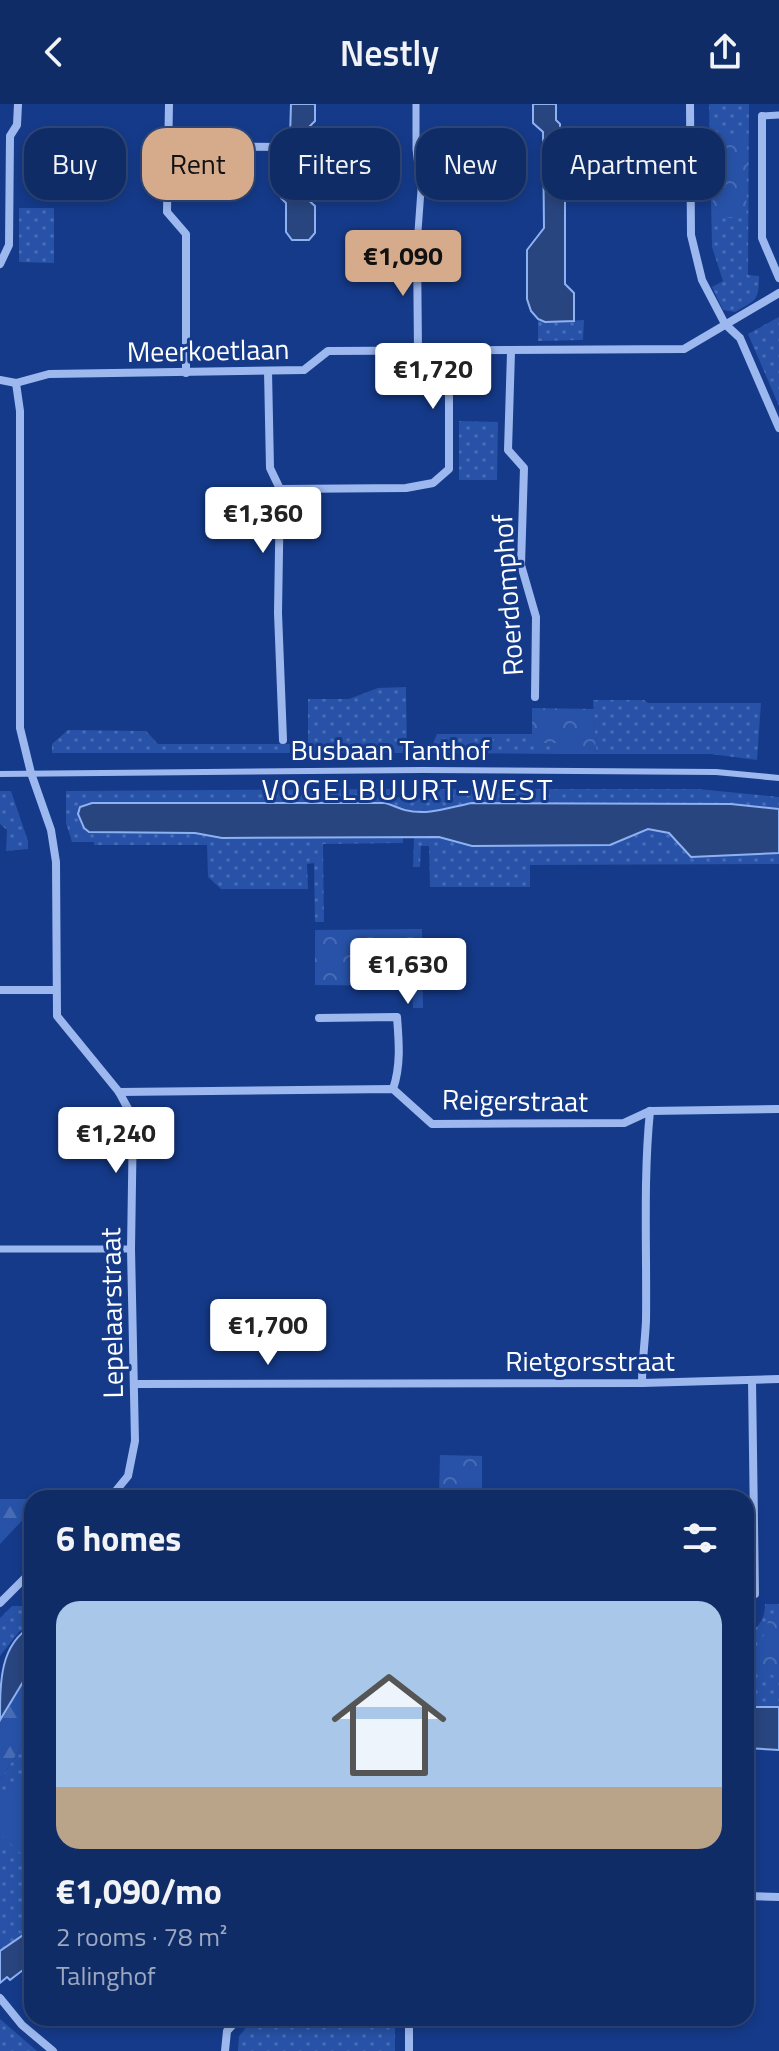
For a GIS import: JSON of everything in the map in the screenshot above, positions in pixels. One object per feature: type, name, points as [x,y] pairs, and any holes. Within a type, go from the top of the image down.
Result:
[{"type":"street","points":[[0,264],[9,245],[5,136],[17,125],[18,104]]},
{"type":"street","points":[[167,128],[169,104]]},
{"type":"street","points":[[416,104],[416,149],[421,190],[417,245],[418,352]]},
{"type":"street","points":[[690,104],[691,235],[702,280],[725,324],[740,338],[779,428]]},
{"type":"street","points":[[779,115],[762,116],[762,238],[779,278]]},
{"type":"street","points":[[167,200],[167,212],[186,234],[186,373]]},
{"type":"street","name":"Meerkoetlaan","points":[[0,380],[16,383],[49,374],[304,370],[328,351],[684,349],[779,293]]},
{"type":"street","points":[[280,489],[406,488],[433,483],[449,469],[449,352]]},
{"type":"street","name":"Roerdomphof","points":[[511,352],[508,450],[524,468],[521,565],[536,617],[535,697]]},
{"type":"street","points":[[268,371],[270,468],[280,489],[278,613],[283,740]]},
{"type":"street","name":"Lepelaarstraat","points":[[16,383],[20,411],[20,728],[31,773],[51,830],[56,862],[57,1016],[119,1092],[133,1118],[133,1458],[128,1476],[117,1490]]},
{"type":"street","points":[[0,990],[55,990]]},
{"type":"street","points":[[119,1092],[393,1089],[398,1061],[397,1017],[319,1018]]},
{"type":"street","name":"Reigerstraat","points":[[393,1089],[432,1124],[624,1123],[650,1111],[779,1109]]},
{"type":"street","points":[[642,1383],[646,1325],[645,1159],[650,1111]]},
{"type":"street","points":[[0,1249],[131,1249]]},
{"type":"street","name":"Rietgorsstraat","points":[[135,1384],[642,1383],[779,1379]]},
{"type":"street","points":[[752,1380],[754,1490]]},
{"type":"street","points":[[754,1523],[755,1594]]},
{"type":"street","points":[[0,1603],[24,1579]]},
{"type":"street","points":[[754,1896],[779,1897]]},
{"type":"street","points":[[0,1998],[22,2025],[53,2051]]},
{"type":"street","points":[[225,2051],[227,2031],[232,2026]]},
{"type":"street","points":[[409,2026],[409,2051]]},
{"type":"lane","name":"Busbaan Tanthof","points":[[0,774],[406,770],[716,772],[779,778]]},
{"type":"green space","points":[[709,104],[749,104],[748,275],[759,276],[759,284],[755,299],[735,312],[723,310],[712,287],[723,281],[712,247],[711,200],[725,200],[725,128],[710,128]]},
{"type":"green space","points":[[725,137],[747,138],[746,218],[713,218],[713,200],[725,200]]},
{"type":"green space","points":[[19,208],[54,208],[54,263],[19,262]]},
{"type":"green space","points":[[779,317],[779,406],[748,334]]},
{"type":"green space","points":[[538,319],[545,322],[584,320],[583,340],[538,341]]},
{"type":"green space","points":[[459,421],[498,422],[497,480],[459,480]]},
{"type":"green space","points":[[406,687],[407,753],[52,753],[52,744],[68,730],[146,731],[158,744],[308,744],[308,699],[349,699],[378,688]]},
{"type":"green space","points":[[593,700],[761,703],[757,760],[710,754],[596,754]]},
{"type":"green space","points":[[532,708],[594,709],[596,754],[561,754],[561,743],[532,743]]},
{"type":"green space","points":[[437,734],[532,734],[532,743],[561,743],[561,754],[429,753]]},
{"type":"green space","points":[[398,789],[398,797],[430,799],[430,789],[698,789],[779,797],[779,809],[731,804],[472,803],[427,812],[385,803],[92,803],[85,804],[78,814],[82,826],[89,832],[195,833],[222,838],[403,837],[403,843],[323,844],[324,922],[315,922],[314,863],[307,864],[308,889],[221,889],[208,877],[207,845],[94,845],[94,842],[72,842],[66,823],[66,791]]},
{"type":"green space","points":[[0,791],[11,791],[28,849],[6,851],[7,830],[0,824]]},
{"type":"green space","points":[[648,829],[669,833],[691,857],[779,853],[779,864],[530,865],[530,887],[430,887],[429,846],[421,846],[420,867],[413,867],[414,837],[439,837],[472,846],[610,845]]},
{"type":"green space","points":[[422,929],[423,1008],[413,1008],[412,986],[315,985],[315,930]]},
{"type":"green space","points":[[440,1455],[482,1456],[482,1490],[439,1490]]},
{"type":"green space","points":[[0,1499],[24,1499],[24,1518],[0,1544]]},
{"type":"green space","points":[[765,1604],[779,1604],[779,1707],[754,1707],[754,1629],[764,1614]]},
{"type":"green space","points":[[12,1606],[24,1606],[24,1630],[0,1656],[0,1618]]},
{"type":"green space","points":[[769,1618],[779,1618],[779,1679],[754,1664],[754,1649],[763,1637]]},
{"type":"green space","points":[[24,1680],[24,1742],[0,1780],[0,1720]]},
{"type":"green space","points":[[24,1742],[24,1934],[0,1951],[0,1780]]},
{"type":"green space","points":[[24,1780],[24,1856],[0,1834],[0,1806]]},
{"type":"green space","points":[[0,2019],[37,2051],[0,2051]]},
{"type":"green space","points":[[248,2026],[395,2026],[395,2051],[238,2051],[239,2036]]},
{"type":"green space","points":[[344,2026],[367,2026],[351,2033]]},
{"type":"shaded area","points":[[291,104],[315,104],[315,121],[308,128],[290,128]]},
{"type":"shaded area","points":[[533,104],[556,104],[556,120],[560,128],[542,128],[542,131],[533,123]]},
{"type":"shaded area","points":[[283,200],[308,200],[315,206],[315,233],[309,240],[292,240],[286,232],[286,203]]},
{"type":"shaded area","points":[[544,200],[565,200],[565,284],[574,293],[574,321],[545,322],[538,319],[527,299],[527,250],[544,228]]},
{"type":"shaded area","points":[[92,803],[385,803],[422,812],[472,803],[731,804],[779,809],[779,853],[691,857],[669,833],[648,829],[610,845],[472,846],[439,837],[222,838],[195,833],[89,832],[78,814],[80,807]]},
{"type":"shaded area","points":[[24,1632],[24,1680],[0,1720],[4,1665]]},
{"type":"shaded area","points":[[754,1707],[779,1707],[779,1750],[754,1748]]},
{"type":"shaded area","points":[[24,1934],[24,1969],[0,1983],[0,1951]]},
{"type":"district","name":"VOGELBUURT-WEST","points":[[408,789]]}]
